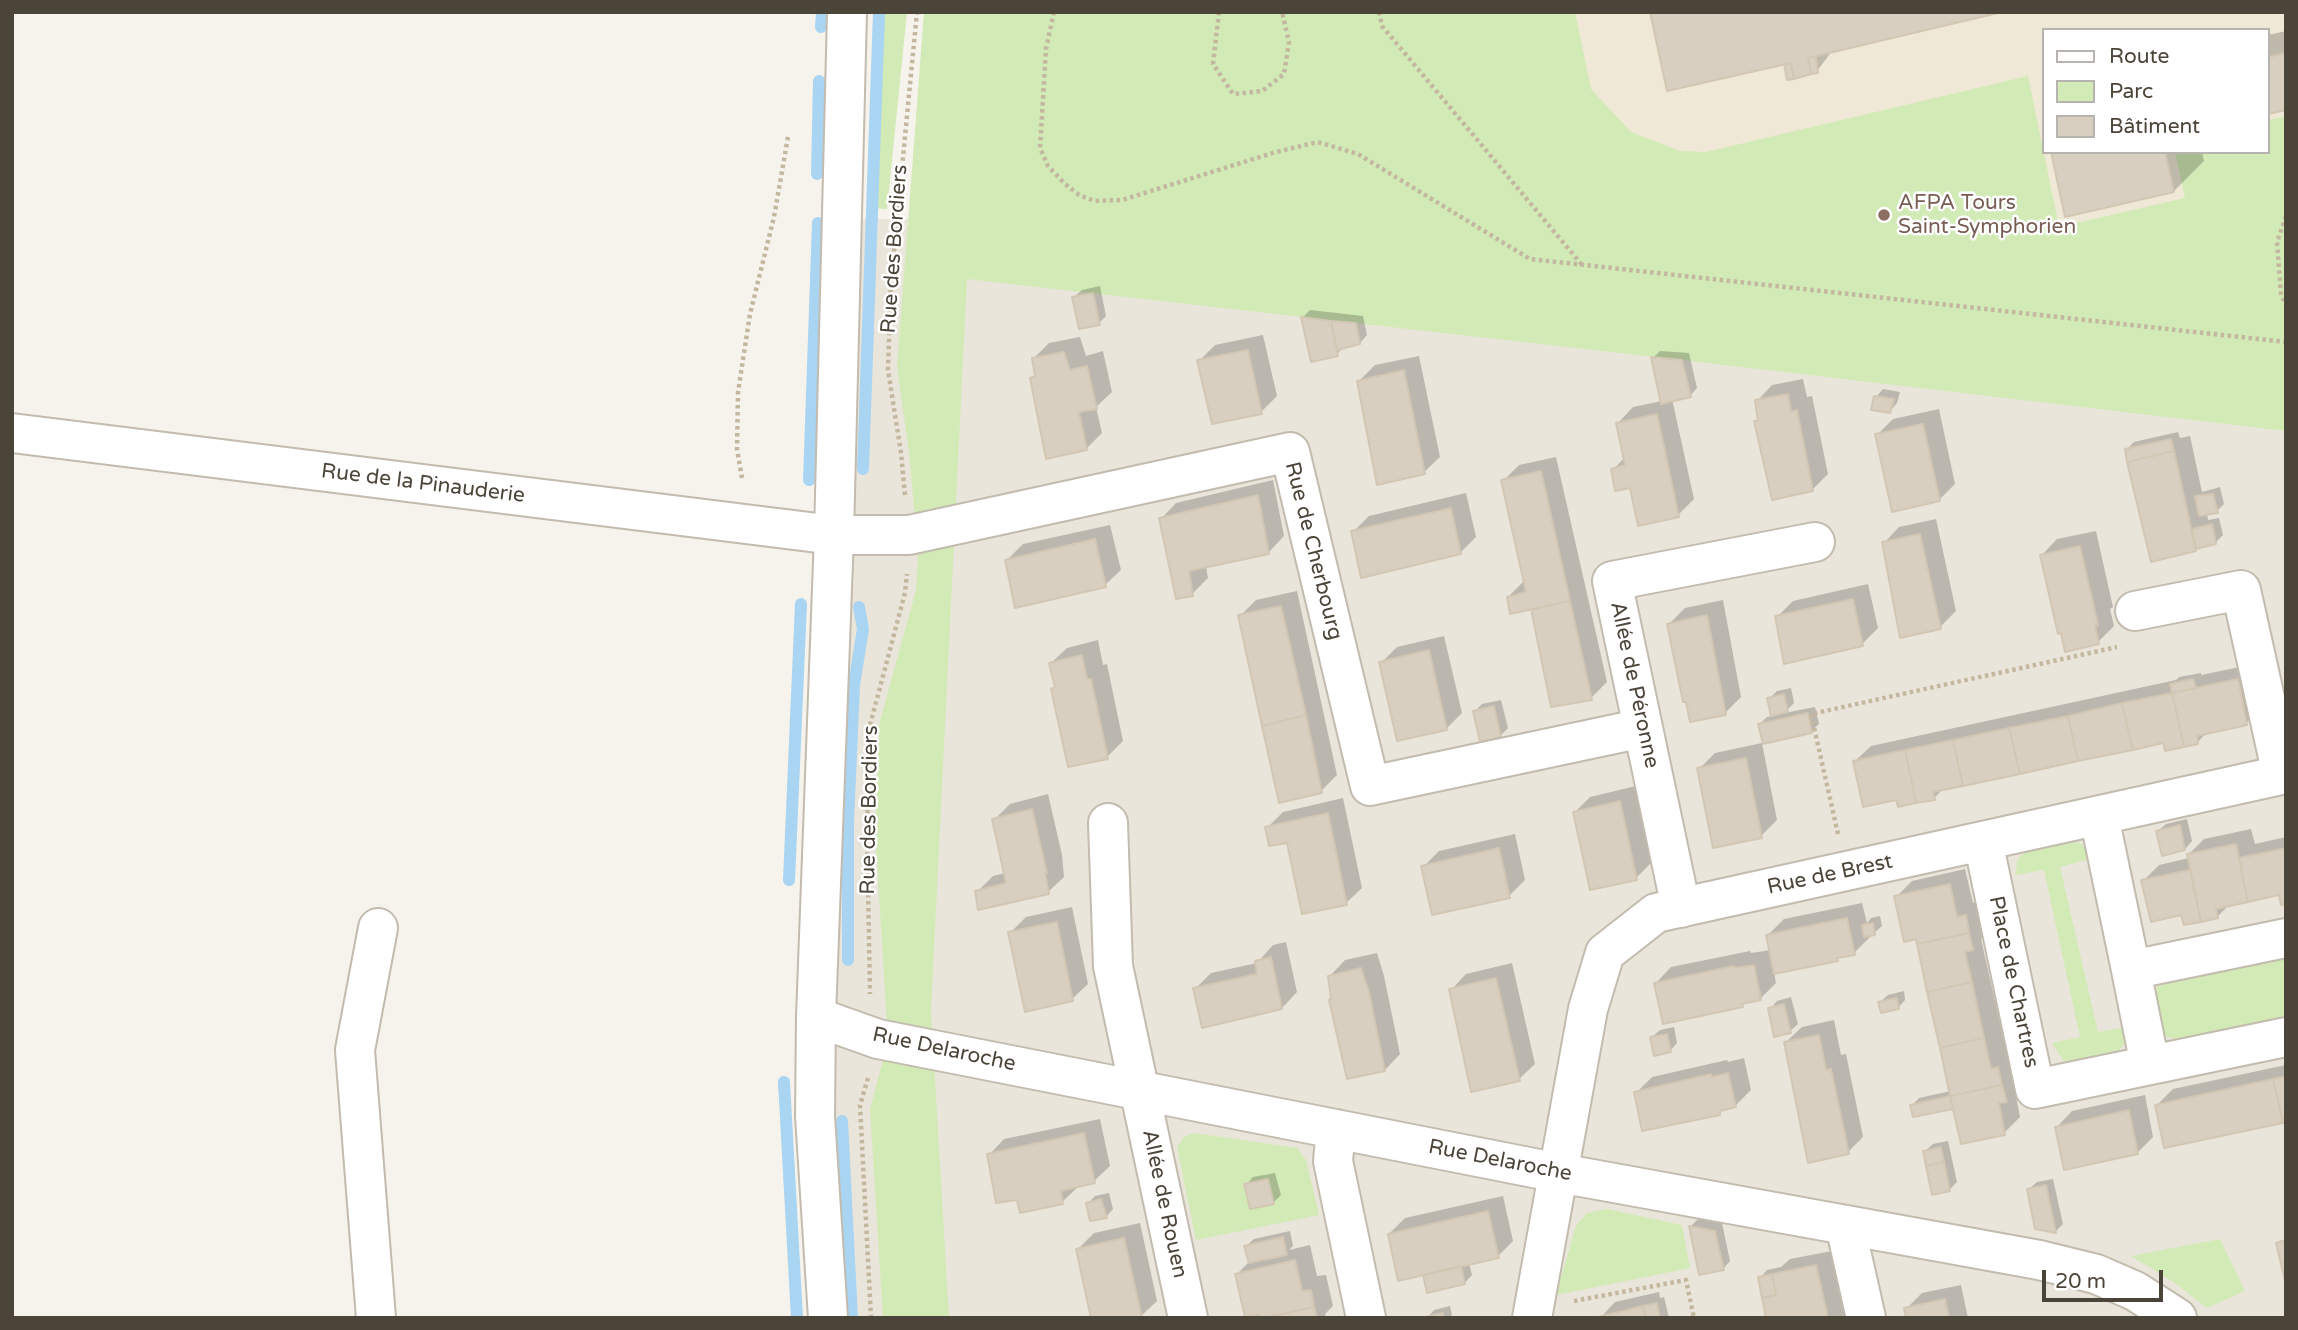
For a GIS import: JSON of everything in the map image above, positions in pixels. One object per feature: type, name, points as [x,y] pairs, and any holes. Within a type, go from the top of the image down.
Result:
[{"type":"street","points":[[828,1318],[815,1116],[816,1017],[834,535],[847,12]]},
{"type":"street","name":"Rue de la Pinauderie","points":[[12,433],[834,535]]},
{"type":"street","name":"Rue de Cherbourg","points":[[834,535],[909,535],[1290,452],[1370,786],[1643,728]]},
{"type":"street","name":"Allée de Péronne","points":[[1681,908],[1612,581],[1815,542]]},
{"type":"street","points":[[2135,611],[2241,590],[2284,774]]},
{"type":"street","name":"Rue de Brest","points":[[1532,1318],[1588,1009],[1605,953],[1656,913],[2284,774]]},
{"type":"street","points":[[2099,816],[2150,1065]]},
{"type":"street","name":"Allée de Rouen","points":[[1108,823],[1113,966],[1188,1318]]},
{"type":"street","name":"Place de Chartres","points":[[1983,841],[2035,1090],[2286,1037]]},
{"type":"street","points":[[376,1318],[355,1050],[378,929]]},
{"type":"street","points":[[2131,970],[2286,938]]},
{"type":"street","name":"Rue Delaroche","points":[[816,1017],[878,1039],[1559,1172],[2039,1260],[2096,1274],[2135,1291],[2177,1318]]},
{"type":"street","points":[[1336,1129],[1333,1161],[1366,1318]]},
{"type":"street","points":[[1845,1225],[1866,1318]]},
{"type":"path","name":"Rue des Bordiers","points":[[869,737],[870,724],[905,593],[909,556],[901,453],[888,370],[892,269],[917,12]]},
{"type":"path","points":[[1054,12],[1046,49],[1040,148],[1048,166],[1064,183],[1079,195],[1095,201],[1122,200],[1276,152],[1318,142],[1358,154],[1530,259],[2286,342]]},
{"type":"path","points":[[1219,12],[1213,64],[1233,94],[1262,91],[1284,74],[1289,41],[1282,12]]},
{"type":"path","points":[[1379,12],[1382,26],[1582,265]]},
{"type":"path","points":[[742,478],[737,449],[738,393],[750,314],[774,217],[788,137]]},
{"type":"path","points":[[2286,216],[2277,242],[2281,295],[2286,305]]},
{"type":"path","points":[[1847,872],[1811,714],[2120,646],[2135,611]]},
{"type":"path","name":"Rue des Bordiers","points":[[869,750],[867,831],[870,995],[878,1039],[860,1105],[872,1318]]},
{"type":"path","points":[[1566,1302],[1686,1280],[1694,1318]]},
{"type":"shaded area","name":"AFPA Tours Saint-Symphorien","points":[[1506,12],[2286,12],[2286,372],[1664,299]]},
{"type":"shaded area","points":[[843,219],[968,219],[2286,372],[2286,1318],[828,1318]]},
{"type":"green space","points":[[876,12],[907,12],[887,209],[869,208]]},
{"type":"green space","points":[[924,12],[1575,12],[1591,89],[1631,132],[1680,151],[1706,152],[2028,76],[2059,227],[2185,198],[2175,154],[2270,154],[2270,120],[2286,116],[2286,431],[967,279],[931,1010],[949,1318],[883,1318],[870,1109],[888,1041],[875,829],[879,725],[916,590],[918,553],[909,452],[897,367]]},
{"type":"green space","points":[[2068,839],[2083,845],[2089,859],[2060,867],[2098,1032],[2126,1027],[2125,1043],[2112,1058],[2076,1067],[2064,1061],[2052,1043],[2080,1037],[2044,870],[2015,875],[2018,859],[2032,846]]},
{"type":"green space","points":[[2286,952],[2286,1019],[2186,1041],[2168,1037],[2154,1029],[2152,995],[2160,983]]},
{"type":"green space","points":[[1194,1133],[1297,1148],[1306,1160],[1319,1215],[1196,1240],[1177,1147],[1184,1137]]},
{"type":"green space","points":[[1607,1209],[1682,1225],[1690,1268],[1556,1295],[1576,1226],[1587,1213]]},
{"type":"green space","points":[[2220,1239],[2245,1291],[2207,1308],[2175,1283],[2131,1256]]},
{"type":"building","points":[[1650,12],[2002,12],[1808,58],[1811,74],[1794,79],[1791,63],[1667,91]]},
{"type":"building","points":[[2286,53],[2286,110],[2270,114],[2270,57]]},
{"type":"building","points":[[1816,56],[1818,73],[1811,74],[1808,58]]},
{"type":"building","points":[[1791,63],[1794,79],[1787,80],[1784,64]]},
{"type":"building","points":[[2051,154],[2165,154],[2174,192],[2065,217]]},
{"type":"building","points":[[1093,293],[1100,325],[1079,329],[1072,297]]},
{"type":"building","points":[[1301,317],[1331,321],[1338,356],[1311,362]]},
{"type":"building","points":[[1331,321],[1356,323],[1360,344],[1337,350]]},
{"type":"building","points":[[1248,350],[1262,414],[1212,424],[1197,360]]},
{"type":"building","points":[[1064,352],[1070,370],[1087,366],[1097,409],[1079,412],[1087,450],[1046,459],[1030,378],[1035,376],[1032,358]]},
{"type":"building","points":[[1651,357],[1682,360],[1691,397],[1661,404]]},
{"type":"building","points":[[1404,370],[1425,474],[1377,485],[1357,381]]},
{"type":"building","points":[[1788,394],[1791,412],[1797,410],[1813,491],[1772,500],[1754,421],[1758,421],[1755,400]]},
{"type":"building","points":[[1874,396],[1894,399],[1890,413],[1871,410]]},
{"type":"building","points":[[1657,414],[1679,517],[1638,526],[1630,488],[1615,491],[1611,469],[1625,465],[1616,423]]},
{"type":"building","points":[[1923,424],[1940,501],[1892,512],[1875,434]]},
{"type":"building","points":[[2171,439],[2174,451],[2127,462],[2125,449]]},
{"type":"building","points":[[2174,451],[2196,551],[2151,562],[2127,462]]},
{"type":"building","points":[[1541,471],[1570,601],[1510,614],[1507,597],[1526,592],[1501,480]]},
{"type":"building","points":[[2213,494],[2218,513],[2199,516],[2195,496]]},
{"type":"building","points":[[1258,495],[1269,554],[1189,571],[1193,596],[1176,599],[1159,518]]},
{"type":"building","points":[[1451,508],[1461,554],[1361,578],[1351,531]]},
{"type":"building","points":[[2212,524],[2216,544],[2196,549],[2192,529]]},
{"type":"building","points":[[1920,534],[1941,629],[1900,638],[1882,542]]},
{"type":"building","points":[[1095,539],[1106,587],[1015,608],[1005,560]]},
{"type":"building","points":[[2080,546],[2098,625],[2095,625],[2099,644],[2065,652],[2061,633],[2058,634],[2040,555]]},
{"type":"building","points":[[1853,599],[1863,646],[1784,664],[1775,616]]},
{"type":"building","points":[[1570,601],[1592,700],[1551,707],[1531,609]]},
{"type":"building","points":[[1281,606],[1306,715],[1262,726],[1238,615]]},
{"type":"building","points":[[1707,615],[1726,715],[1690,722],[1686,702],[1683,702],[1667,624]]},
{"type":"building","points":[[1429,650],[1447,730],[1397,741],[1379,662]]},
{"type":"building","points":[[1082,655],[1087,679],[1091,679],[1108,759],[1068,767],[1051,689],[1055,687],[1049,663]]},
{"type":"building","points":[[2193,679],[2196,688],[2172,693],[2170,684]]},
{"type":"building","points":[[2238,679],[2247,725],[2197,736],[2198,744],[2184,747],[2172,693]]},
{"type":"building","points":[[2172,693],[2184,747],[2165,751],[2163,743],[2133,750],[2122,703]]},
{"type":"building","points":[[1784,694],[1788,712],[1771,716],[1767,698]]},
{"type":"building","points":[[2122,703],[2133,750],[2078,761],[2068,716]]},
{"type":"building","points":[[1494,706],[1501,737],[1480,742],[1473,711]]},
{"type":"building","points":[[1808,713],[1812,733],[1763,744],[1758,724]]},
{"type":"building","points":[[1306,715],[1322,793],[1279,803],[1262,726]]},
{"type":"building","points":[[2068,716],[2078,761],[2020,774],[2009,728]]},
{"type":"building","points":[[2009,728],[2020,774],[1963,786],[1953,740]]},
{"type":"building","points":[[1953,740],[1963,786],[1933,792],[1935,800],[1916,803],[1905,750]]},
{"type":"building","points":[[1905,750],[1916,803],[1898,807],[1896,800],[1863,807],[1853,761]]},
{"type":"building","points":[[1746,758],[1762,838],[1713,848],[1697,768]]},
{"type":"building","points":[[1620,801],[1637,880],[1590,890],[1573,812]]},
{"type":"building","points":[[1032,809],[1047,873],[1049,894],[978,910],[975,891],[1006,883],[992,819]]},
{"type":"building","points":[[1328,813],[1347,905],[1302,914],[1287,843],[1269,846],[1265,827]]},
{"type":"building","points":[[2180,825],[2185,850],[2162,856],[2156,831]]},
{"type":"building","points":[[2236,844],[2248,902],[2216,909],[2218,918],[2201,922],[2187,854]]},
{"type":"building","points":[[1499,848],[1510,898],[1432,915],[1421,866]]},
{"type":"building","points":[[2286,848],[2286,904],[2281,905],[2279,895],[2248,902],[2239,858]]},
{"type":"building","points":[[2190,870],[2201,922],[2184,925],[2181,915],[2151,922],[2141,880]]},
{"type":"building","points":[[1950,884],[1957,917],[1966,915],[1969,933],[1917,944],[1916,939],[1904,942],[1894,896]]},
{"type":"building","points":[[1847,918],[1855,955],[1774,974],[1766,935]]},
{"type":"building","points":[[1057,922],[1073,1001],[1025,1012],[1008,932]]},
{"type":"building","points":[[1873,923],[1875,935],[1864,937],[1862,925]]},
{"type":"building","points":[[1969,933],[1973,950],[1965,952],[1972,982],[1927,992],[1917,944]]},
{"type":"building","points":[[1271,957],[1282,1009],[1202,1028],[1193,988],[1257,974],[1255,961]]},
{"type":"building","points":[[1754,965],[1761,1000],[1742,1004],[1743,1007],[1663,1024],[1654,983],[1734,966]]},
{"type":"building","points":[[1361,968],[1369,992],[1385,1071],[1347,1079],[1329,1000],[1328,976]]},
{"type":"building","points":[[1496,978],[1520,1081],[1471,1092],[1449,989]]},
{"type":"building","points":[[1972,982],[1984,1038],[1940,1048],[1927,992]]},
{"type":"building","points":[[1897,998],[1899,1009],[1881,1013],[1878,1002]]},
{"type":"building","points":[[1784,1004],[1791,1033],[1774,1037],[1768,1008]]},
{"type":"building","points":[[1667,1034],[1671,1052],[1654,1056],[1650,1037]]},
{"type":"building","points":[[1819,1035],[1826,1070],[1831,1069],[1849,1154],[1808,1163],[1784,1042]]},
{"type":"building","points":[[1984,1038],[1991,1069],[1998,1067],[2002,1085],[1950,1096],[1940,1048]]},
{"type":"building","points":[[1728,1073],[1736,1107],[1720,1111],[1720,1115],[1642,1131],[1634,1092],[1711,1074],[1712,1077]]},
{"type":"building","points":[[2286,1076],[2286,1123],[2283,1123],[2273,1079]]},
{"type":"building","points":[[2273,1079],[2283,1123],[2164,1148],[2155,1105]]},
{"type":"building","points":[[2002,1085],[2007,1102],[1999,1103],[2005,1135],[1961,1144],[1950,1096]]},
{"type":"building","points":[[1950,1096],[1953,1109],[1913,1117],[1910,1105]]},
{"type":"building","points":[[2129,1110],[2138,1154],[2064,1170],[2055,1127]]},
{"type":"building","points":[[1084,1133],[1095,1183],[1061,1191],[1063,1204],[1020,1213],[1017,1200],[996,1203],[987,1154]]},
{"type":"building","points":[[1941,1147],[1944,1162],[1926,1166],[1923,1151]]},
{"type":"building","points":[[1944,1162],[1950,1191],[1932,1195],[1926,1166]]},
{"type":"building","points":[[1268,1179],[1274,1204],[1250,1209],[1244,1184]]},
{"type":"building","points":[[2046,1185],[2056,1233],[2035,1229],[2027,1189]]},
{"type":"building","points":[[1101,1199],[1107,1218],[1090,1221],[1086,1203]]},
{"type":"building","points":[[1488,1211],[1499,1258],[1398,1281],[1388,1234]]},
{"type":"building","points":[[1689,1226],[1715,1231],[1724,1270],[1699,1275]]},
{"type":"building","points":[[1283,1237],[1287,1255],[1249,1263],[1244,1246]]},
{"type":"building","points":[[1124,1238],[1142,1318],[1091,1318],[1076,1249]]},
{"type":"building","points":[[2286,1240],[2286,1285],[2276,1243]]},
{"type":"building","points":[[1295,1260],[1302,1291],[1311,1290],[1314,1307],[1263,1318],[1259,1318],[1258,1314],[1245,1317],[1235,1274]]},
{"type":"building","points":[[1816,1265],[1828,1318],[1766,1318],[1762,1298],[1776,1295],[1772,1274]]},
{"type":"building","points":[[1461,1266],[1465,1284],[1427,1293],[1423,1275]]},
{"type":"building","points":[[1772,1274],[1776,1295],[1762,1298],[1758,1277]]},
{"type":"building","points":[[1945,1299],[1949,1318],[1906,1318],[1904,1308]]},
{"type":"building","points":[[1657,1303],[1660,1318],[1646,1318],[1643,1306]]},
{"type":"building","points":[[1643,1306],[1646,1318],[1598,1318],[1598,1317]]},
{"type":"building","points":[[1314,1307],[1317,1318],[1263,1318]]},
{"type":"building","points":[[1443,1313],[1444,1318],[1425,1318],[1425,1317]]},
{"type":"waterway","points":[[821,27],[822,12]]},
{"type":"waterway","points":[[863,469],[879,12]]},
{"type":"waterway","points":[[817,174],[819,81]]},
{"type":"waterway","points":[[809,480],[818,223]]},
{"type":"waterway","points":[[789,880],[801,604]]},
{"type":"waterway","points":[[848,960],[848,822],[854,685],[863,629],[859,607]]},
{"type":"waterway","points":[[784,1082],[797,1318]]},
{"type":"waterway","points":[[842,1121],[852,1318]]},
{"type":"place","name":"AFPA Tours Saint-Symphorien","points":[[1884,215]]}]
